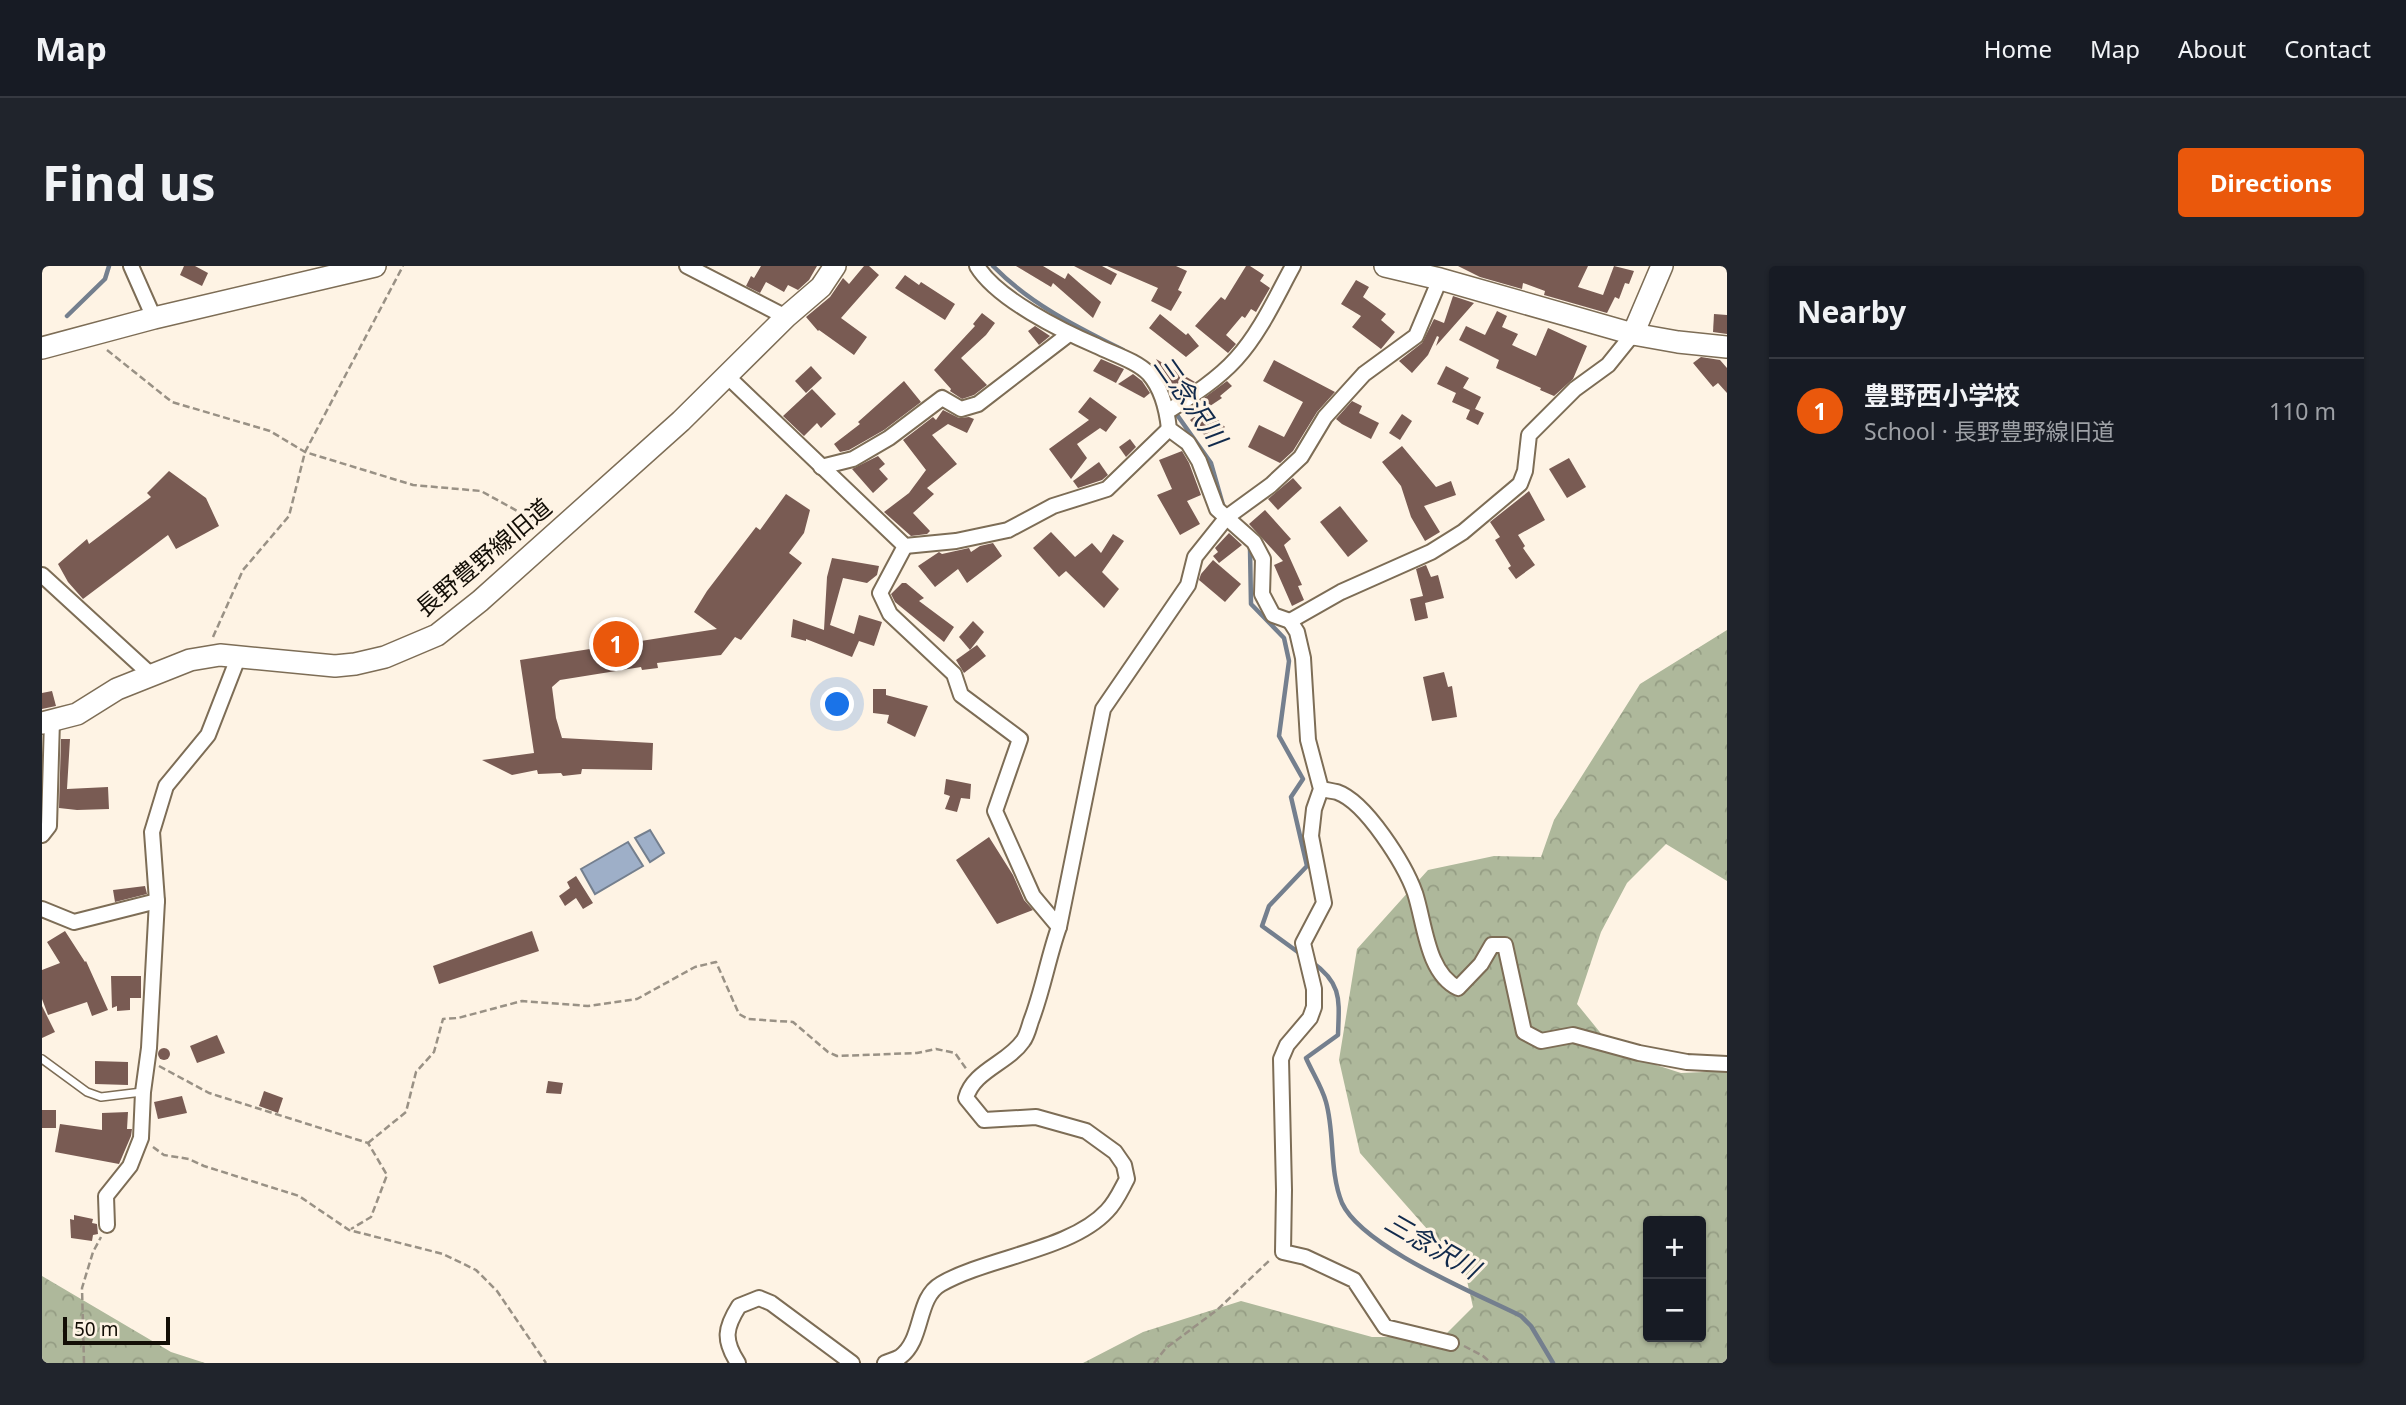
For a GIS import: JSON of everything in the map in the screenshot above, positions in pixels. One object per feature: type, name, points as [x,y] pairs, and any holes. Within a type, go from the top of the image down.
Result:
[{"type":"street","points":[[131,266],[154,318]]},
{"type":"street","points":[[42,348],[154,318],[375,266]]},
{"type":"street","points":[[687,266],[786,317]]},
{"type":"street","name":"長野豊野線旧道","points":[[47,722],[77,714],[117,689],[190,660],[220,655],[335,666],[375,660],[437,635],[480,601],[727,376],[786,317],[821,287],[835,266]]},
{"type":"street","points":[[727,376],[905,546],[956,541],[1008,530],[1053,506],[1107,489],[1169,429],[1171,409],[1147,372],[1069,334],[1021,306],[977,266]]},
{"type":"street","points":[[1171,409],[1236,359],[1264,318],[1293,266]]},
{"type":"street","points":[[1385,266],[1412,269],[1633,334],[1678,342],[1727,346]]},
{"type":"street","points":[[1290,621],[1341,592],[1431,552],[1463,532],[1520,484],[1529,435],[1575,389],[1608,366],[1633,334],[1662,266]]},
{"type":"street","points":[[885,1363],[901,1356],[912,1342],[934,1287],[1082,1231],[1108,1210],[1127,1179],[1124,1165],[1115,1152],[1086,1130],[1036,1117],[984,1119],[966,1098],[975,1082],[1024,1041],[1040,997],[1049,955],[1059,927],[1103,709],[1188,585],[1195,557],[1227,517],[1271,485],[1301,457],[1325,416],[1364,374],[1416,337],[1440,279]]},
{"type":"street","points":[[821,467],[853,459],[889,438],[942,398],[961,409],[978,404],[1069,334]]},
{"type":"street","points":[[1169,429],[1188,443],[1194,452],[1217,509],[1254,542],[1263,559],[1262,593],[1273,615],[1290,621],[1297,632],[1303,658],[1308,740],[1321,789],[1314,809],[1311,835],[1324,904],[1303,943],[1314,989],[1314,1007],[1310,1018],[1287,1045],[1281,1059],[1283,1252],[1305,1257],[1354,1280],[1385,1328],[1451,1343]]},
{"type":"street","points":[[905,546],[880,593],[891,614],[954,674],[961,695],[1020,739],[995,811],[1033,896],[1059,927]]},
{"type":"street","points":[[42,575],[150,674]]},
{"type":"street","points":[[107,1225],[106,1196],[130,1166],[141,1138],[157,901],[152,832],[166,786],[208,735],[237,658]]},
{"type":"street","points":[[42,835],[48,826],[47,722]]},
{"type":"street","points":[[1321,789],[1339,793],[1365,812],[1388,844],[1413,890],[1434,962],[1450,984],[1458,988],[1481,964],[1492,946],[1505,945],[1524,1032],[1541,1041],[1573,1035],[1639,1053],[1688,1062],[1727,1064]]},
{"type":"street","points":[[42,909],[74,922],[157,901]]},
{"type":"street","points":[[738,1363],[727,1340],[727,1326],[738,1306],[759,1298],[771,1303],[852,1363]]},
{"type":"lane","points":[[42,1059],[87,1092],[101,1097],[143,1092]]},
{"type":"path","points":[[202,640],[214,637],[243,570],[289,516],[305,452],[403,266]]},
{"type":"path","points":[[89,335],[172,402],[270,431],[305,452],[412,485],[481,491],[556,532]]},
{"type":"path","points":[[368,1143],[406,1112],[416,1072],[434,1052],[443,1019],[522,1002],[588,1006],[637,999],[695,967],[716,962],[739,1014],[748,1019],[793,1022],[828,1052],[837,1056],[917,1053],[936,1049],[956,1053],[975,1082]]},
{"type":"path","points":[[147,1060],[209,1093],[368,1143],[387,1175],[371,1217],[349,1230]]},
{"type":"path","points":[[141,1138],[164,1155],[189,1159],[299,1196],[349,1230],[443,1254],[475,1270],[496,1291],[546,1363]]},
{"type":"path","points":[[84,1363],[82,1288],[93,1252],[107,1225]]},
{"type":"path","points":[[1154,1363],[1166,1348],[1217,1310],[1269,1260],[1283,1252]]},
{"type":"path","points":[[1451,1343],[1470,1348],[1490,1363]]},
{"type":"green space","points":[[1727,630],[1727,881],[1666,844],[1627,883],[1601,932],[1577,1004],[1616,1052],[1681,1073],[1727,1071],[1727,1363],[1083,1363],[1143,1332],[1241,1301],[1372,1337],[1443,1337],[1473,1307],[1465,1272],[1360,1153],[1339,1060],[1357,949],[1428,870],[1494,856],[1541,857],[1554,820],[1640,684]]},
{"type":"green space","points":[[42,1276],[171,1352],[205,1363],[42,1363]]},
{"type":"water","points":[[650,830],[664,853],[650,862],[635,838]]},
{"type":"water","points":[[628,842],[643,866],[595,894],[581,869]]},
{"type":"building","points":[[184,266],[195,266],[208,273],[202,286],[180,275]]},
{"type":"building","points":[[761,266],[817,266],[809,280],[798,290],[788,285],[784,292],[766,282],[760,293],[746,286]]},
{"type":"building","points":[[864,266],[869,266],[879,275],[841,318],[867,337],[854,355],[818,331],[806,317],[830,297],[843,278],[849,284]]},
{"type":"building","points":[[1016,266],[1043,266],[1065,279],[1068,273],[1101,302],[1093,318],[1053,283],[1051,287]]},
{"type":"building","points":[[1074,266],[1102,266],[1117,274],[1111,285]]},
{"type":"building","points":[[1107,266],[1176,266],[1187,271],[1178,290],[1182,292],[1171,311],[1151,301],[1158,288]]},
{"type":"building","points":[[1246,266],[1264,275],[1260,281],[1270,288],[1256,312],[1251,309],[1226,335],[1236,344],[1228,353],[1195,326],[1221,297],[1225,300]]},
{"type":"building","points":[[1458,266],[1588,266],[1578,287],[1603,295],[1614,266],[1634,271],[1629,284],[1625,283],[1619,299],[1615,297],[1607,313],[1544,295],[1545,291],[1523,283],[1522,289],[1480,277]]},
{"type":"building","points":[[905,275],[955,304],[945,320],[895,288]]},
{"type":"building","points":[[1356,280],[1369,287],[1363,297],[1386,314],[1381,320],[1395,332],[1381,349],[1352,327],[1361,316],[1341,304]]},
{"type":"building","points":[[1453,296],[1474,303],[1436,346],[1437,336],[1428,355],[1412,373],[1399,361],[1422,343],[1434,319],[1444,323]]},
{"type":"building","points":[[1497,311],[1507,316],[1502,327],[1518,334],[1512,345],[1536,356],[1548,328],[1587,346],[1573,379],[1554,396],[1496,368],[1499,360],[1459,340],[1466,326],[1485,335]]},
{"type":"building","points":[[982,313],[995,323],[961,358],[987,385],[974,395],[962,399],[950,391],[934,370],[975,326],[973,324]]},
{"type":"building","points":[[1160,314],[1186,335],[1188,333],[1199,346],[1186,357],[1149,328]]},
{"type":"building","points":[[1714,314],[1727,315],[1727,334],[1713,332]]},
{"type":"building","points":[[1035,326],[1050,336],[1039,345],[1028,331]]},
{"type":"building","points":[[1701,357],[1720,360],[1727,368],[1727,393],[1718,383],[1713,387],[1693,363]]},
{"type":"building","points":[[1101,359],[1124,369],[1116,383],[1093,371]]},
{"type":"building","points":[[1156,359],[1195,382],[1178,393]]},
{"type":"building","points":[[1274,360],[1335,392],[1317,412],[1293,451],[1280,463],[1248,447],[1259,425],[1284,437],[1303,402],[1263,381]]},
{"type":"building","points":[[811,366],[822,378],[806,393],[795,381]]},
{"type":"building","points":[[1446,366],[1469,378],[1463,388],[1481,397],[1475,409],[1484,413],[1478,425],[1466,419],[1470,410],[1452,402],[1456,393],[1437,384]]},
{"type":"building","points":[[1133,374],[1150,393],[1144,398],[1118,384]]},
{"type":"building","points":[[904,381],[921,402],[884,430],[849,450],[840,452],[834,444],[860,424],[858,422]]},
{"type":"building","points":[[1227,381],[1232,386],[1220,396],[1222,398],[1207,408],[1225,427],[1210,441],[1190,420],[1194,417],[1189,409]]},
{"type":"building","points":[[812,389],[836,414],[821,428],[817,423],[804,436],[783,416]]},
{"type":"building","points":[[1090,397],[1117,417],[1106,432],[1100,428],[1077,444],[1087,458],[1071,479],[1049,449],[1089,420],[1078,412]]},
{"type":"building","points":[[1352,401],[1362,406],[1359,413],[1379,423],[1371,439],[1336,419]]},
{"type":"building","points":[[943,410],[959,418],[974,419],[967,433],[948,424],[932,435],[957,464],[927,488],[934,494],[913,513],[930,531],[927,534],[911,536],[884,512],[909,493],[926,470],[903,440],[933,417],[936,420]]},
{"type":"building","points":[[1402,414],[1412,421],[1400,440],[1389,433]]},
{"type":"building","points":[[1130,439],[1136,447],[1126,457],[1119,447]]},
{"type":"building","points":[[1402,446],[1436,487],[1451,481],[1456,495],[1424,506],[1440,532],[1425,541],[1411,517],[1401,486],[1382,462]]},
{"type":"building","points":[[1182,451],[1201,495],[1187,501],[1200,524],[1180,535],[1157,495],[1172,489],[1159,460]]},
{"type":"building","points":[[878,456],[885,464],[879,469],[888,479],[873,493],[852,469]]},
{"type":"building","points":[[1569,458],[1586,487],[1567,498],[1549,469]]},
{"type":"building","points":[[1099,462],[1108,475],[1102,480],[1078,488],[1073,481]]},
{"type":"building","points":[[169,471],[206,498],[219,526],[176,549],[168,535],[83,599],[68,582],[58,564],[87,539],[89,544],[151,497],[147,493]]},
{"type":"building","points":[[1293,478],[1302,488],[1278,510],[1268,499]]},
{"type":"building","points":[[1529,491],[1545,520],[1518,535],[1535,565],[1516,579],[1495,540],[1500,537],[1490,522]]},
{"type":"building","points":[[786,494],[810,510],[804,533],[789,553],[802,563],[741,640],[735,637],[721,655],[657,663],[658,668],[642,670],[641,667],[560,680],[552,687],[562,738],[653,743],[652,770],[582,769],[581,774],[563,776],[561,773],[538,774],[537,770],[512,775],[482,760],[534,753],[520,660],[717,629],[694,612],[756,527],[760,530]]},
{"type":"building","points":[[1340,506],[1368,541],[1348,557],[1320,522]]},
{"type":"building","points":[[1265,510],[1291,539],[1284,545],[1302,585],[1298,586],[1304,600],[1292,606],[1274,565],[1283,561],[1249,524]]},
{"type":"building","points":[[1051,532],[1075,557],[1092,543],[1101,553],[1113,534],[1124,541],[1102,572],[1119,589],[1104,608],[1066,571],[1059,577],[1033,548]]},
{"type":"building","points":[[1229,533],[1242,545],[1219,563],[1213,556],[1218,552],[1215,548]]},
{"type":"building","points":[[993,543],[1002,556],[967,583],[958,569],[935,587],[918,566],[939,552],[942,554],[969,548],[971,552],[980,546]]},
{"type":"building","points":[[832,558],[879,566],[877,575],[867,583],[843,578],[830,625],[854,634],[859,615],[882,622],[874,646],[859,641],[852,657],[806,639],[791,637],[793,619],[824,630],[827,577]]},
{"type":"building","points":[[1213,560],[1241,584],[1225,602],[1199,580]]},
{"type":"building","points":[[1426,565],[1431,577],[1438,575],[1444,598],[1425,603],[1428,618],[1415,621],[1410,599],[1423,596],[1416,569]]},
{"type":"building","points":[[902,583],[906,583],[924,598],[919,601],[954,627],[944,642],[895,602],[891,594]]},
{"type":"building","points":[[973,621],[984,632],[970,650],[959,637]]},
{"type":"building","points":[[977,645],[986,656],[964,673],[956,660]]},
{"type":"building","points":[[1444,672],[1448,687],[1452,686],[1457,717],[1432,721],[1423,677]]},
{"type":"building","points":[[873,689],[886,689],[886,695],[928,706],[915,737],[887,723],[889,715],[873,713]]},
{"type":"building","points":[[52,691],[56,706],[42,709],[42,693]]},
{"type":"building","points":[[61,739],[70,739],[67,789],[108,787],[109,809],[59,808]]},
{"type":"building","points":[[946,779],[971,784],[970,799],[961,798],[957,812],[945,809],[950,796],[944,794]]},
{"type":"building","points":[[989,837],[1013,875],[1024,900],[1033,910],[997,924],[956,860]]},
{"type":"building","points":[[576,876],[593,903],[583,909],[576,898],[565,906],[559,896],[570,888],[567,882]]},
{"type":"building","points":[[145,886],[147,894],[115,902],[113,890]]},
{"type":"building","points":[[65,931],[86,961],[108,1010],[92,1016],[87,1002],[48,1015],[42,999],[42,970],[60,963],[47,942]]},
{"type":"building","points":[[532,931],[539,951],[439,984],[433,966]]},
{"type":"building","points":[[111,976],[141,976],[141,998],[130,998],[130,1010],[117,1011],[117,1006],[112,1008]]},
{"type":"building","points":[[42,1006],[55,1032],[42,1038]]},
{"type":"building","points":[[217,1035],[225,1053],[197,1063],[190,1046]]},
{"type":"building","points":[[159,1049],[169,1049],[169,1059],[159,1059]]},
{"type":"building","points":[[95,1061],[128,1062],[128,1085],[95,1084]]},
{"type":"building","points":[[548,1081],[563,1083],[561,1094],[546,1093]]},
{"type":"building","points":[[264,1091],[283,1098],[278,1113],[259,1106]]},
{"type":"building","points":[[182,1096],[187,1113],[158,1119],[154,1102]]},
{"type":"building","points":[[42,1110],[56,1110],[56,1128],[42,1128]]},
{"type":"building","points":[[128,1112],[127,1129],[132,1129],[131,1136],[119,1164],[55,1152],[60,1124],[102,1130],[102,1113]]},
{"type":"building","points":[[74,1215],[93,1219],[92,1223],[97,1224],[98,1234],[93,1235],[92,1241],[71,1238],[70,1219],[74,1220]]},
{"type":"waterway","points":[[67,316],[105,279],[109,266]]},
{"type":"waterway","name":"三念沢川","points":[[993,266],[1038,303],[1123,350]]},
{"type":"waterway","name":"三念沢川","points":[[1175,412],[1211,463],[1223,505]]},
{"type":"waterway","name":"三念沢川","points":[[1250,548],[1251,604],[1284,638],[1289,661],[1279,736],[1303,779],[1291,797],[1307,866],[1269,906],[1262,926],[1302,955]]},
{"type":"waterway","name":"三念沢川","points":[[1312,962],[1329,978],[1337,994],[1338,1035],[1306,1058],[1329,1114],[1335,1178],[1342,1203],[1354,1220],[1396,1252],[1422,1268],[1521,1316],[1531,1326],[1553,1363]]},
{"type":"place","name":"豊野西小学校","points":[[616,644]]}]
